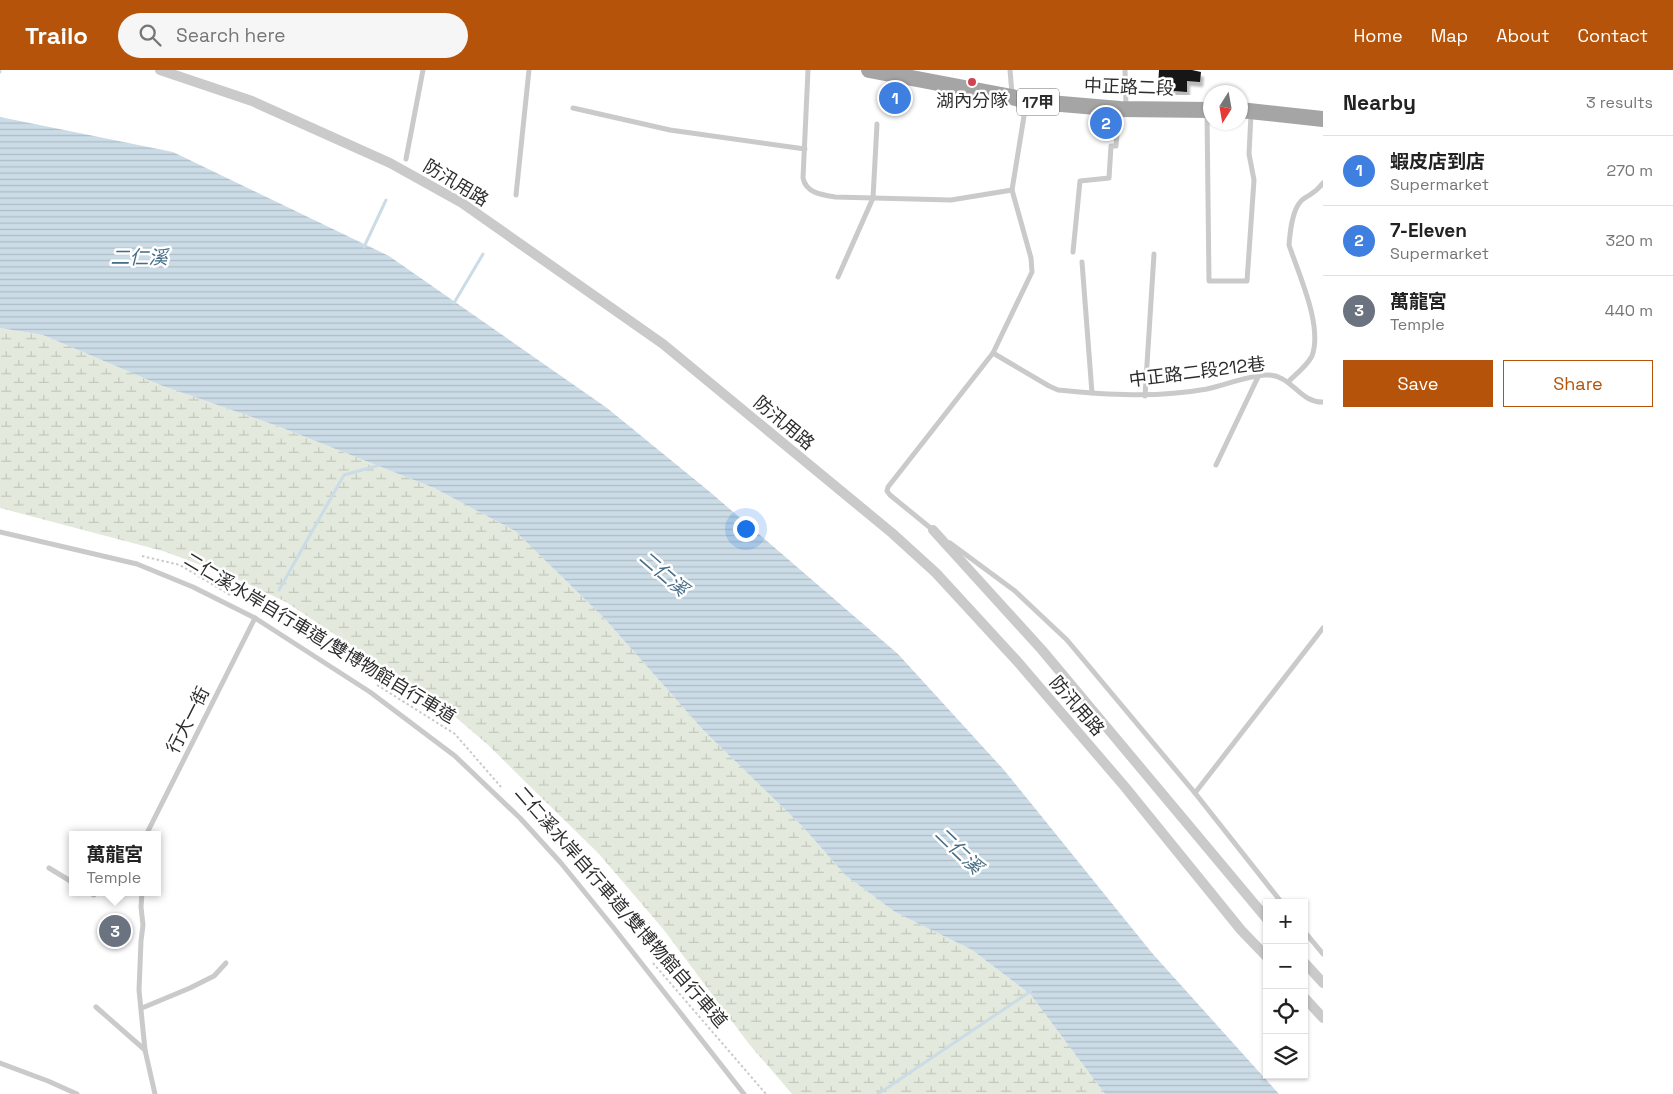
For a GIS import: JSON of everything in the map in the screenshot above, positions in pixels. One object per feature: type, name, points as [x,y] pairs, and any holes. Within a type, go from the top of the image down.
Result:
[{"type":"main road","name":"中正路二段","points":[[869,70],[1019,99],[1123,109],[1203,110]]},
{"type":"main road","points":[[1248,111],[1323,119]]},
{"type":"street","name":"防汛用路","points":[[160,70],[252,100],[390,163],[462,203],[663,344],[892,533],[936,573],[1036,683],[1125,787],[1241,930],[1263,953]]},
{"type":"street","points":[[932,530],[1042,650],[1263,914]]},
{"type":"street","points":[[1308,966],[1323,983]]},
{"type":"street","points":[[1308,1001],[1323,1018]]},
{"type":"lane","points":[[406,159],[423,70]]},
{"type":"lane","points":[[516,195],[529,70]]},
{"type":"lane","points":[[808,70],[803,178],[804,184],[810,190],[835,197],[951,200],[1012,190]]},
{"type":"lane","points":[[1010,70],[1019,99],[1012,190],[1032,272],[993,353],[888,487],[887,491],[932,530],[1014,591],[1067,640],[1279,899]]},
{"type":"lane","points":[[1073,252],[1080,181],[1109,178],[1112,146],[1116,146],[1123,109],[1124,70]]},
{"type":"lane","points":[[573,108],[670,130],[805,149]]},
{"type":"lane","points":[[838,277],[873,198],[877,124]]},
{"type":"lane","points":[[1209,130],[1209,281],[1247,281],[1254,180],[1249,154],[1247,130]]},
{"type":"lane","name":"中正路二段212巷","points":[[993,353],[1058,390],[1144,396],[1207,389],[1268,375],[1288,382],[1312,357],[1317,336],[1313,308],[1291,252],[1289,245],[1290,236],[1296,209],[1301,201],[1316,192],[1323,183]]},
{"type":"lane","points":[[1144,396],[1154,254]]},
{"type":"lane","points":[[1082,262],[1092,393]]},
{"type":"lane","points":[[1216,465],[1258,377]]},
{"type":"lane","points":[[1288,382],[1310,401],[1323,402]]},
{"type":"lane","points":[[0,532],[137,564],[193,587],[255,618],[370,692],[455,756],[520,818],[561,863],[614,927],[744,1094]]},
{"type":"lane","name":"行大一街","points":[[148,831],[255,618]]},
{"type":"lane","points":[[1194,793],[1323,628]]},
{"type":"lane","points":[[49,868],[69,880]]},
{"type":"lane","points":[[142,896],[143,926],[139,990],[146,1050],[155,1094]]},
{"type":"lane","points":[[1308,936],[1323,954]]},
{"type":"lane","points":[[142,1008],[214,976],[226,963]]},
{"type":"lane","points":[[96,1007],[146,1050]]},
{"type":"lane","points":[[0,1063],[77,1094]]},
{"type":"path","name":"二仁溪水岸自行車道/雙博物館自行車道","points":[[142,556],[180,564],[230,595]]},
{"type":"path","name":"二仁溪水岸自行車道/雙博物館自行車道","points":[[372,682],[455,734],[507,794]]},
{"type":"path","name":"二仁溪水岸自行車道/雙博物館自行車道","points":[[650,959],[766,1094]]},
{"type":"green space","points":[[0,328],[43,335],[160,385],[280,427],[434,488],[515,531],[604,618],[704,731],[803,827],[845,875],[895,912],[972,950],[1030,994],[1105,1094],[792,1094],[749,1044],[664,930],[599,854],[487,744],[445,708],[286,602],[233,577],[163,551],[0,508]]},
{"type":"water","name":"二仁溪","points":[[0,117],[173,152],[389,256],[607,408],[710,492],[898,654],[1004,770],[1152,953],[1263,1076],[1263,1079],[1265,1079],[1279,1094],[1105,1094],[1030,994],[972,950],[895,912],[845,875],[803,827],[704,731],[604,618],[515,531],[434,488],[280,427],[160,385],[43,335],[0,328]]},
{"type":"building","points":[[1159,70],[1192,70],[1201,72],[1200,82],[1187,81],[1187,92],[1163,90],[1163,87],[1158,87]]},
{"type":"waterway","points":[[364,247],[386,200]]},
{"type":"waterway","points":[[454,303],[483,254]]},
{"type":"waterway","points":[[279,590],[344,475],[380,465]]},
{"type":"waterway","points":[[878,1094],[1031,991]]},
{"type":"place","name":"湖內分隊","points":[[972,82]]},
{"type":"place","name":"蝦皮店到店","points":[[895,98]]},
{"type":"place","name":"7-Eleven","points":[[1106,123]]},
{"type":"place","name":"萬龍宮","points":[[115,931]]}]
